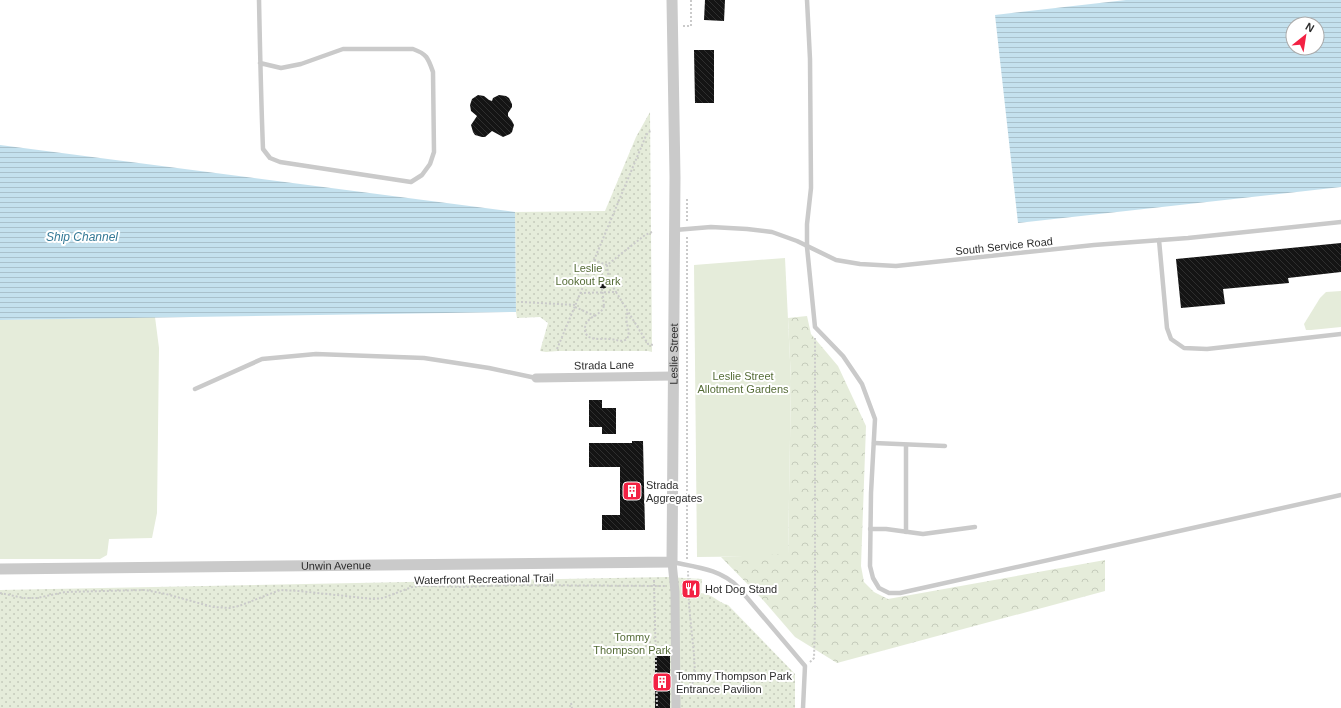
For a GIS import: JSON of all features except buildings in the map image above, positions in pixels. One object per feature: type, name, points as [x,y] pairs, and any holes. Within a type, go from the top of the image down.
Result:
[{"type":"street","name":"Leslie Street","points":[[672,0],[676,177],[672,562],[675,600],[676,708]]},
{"type":"street","name":"Strada Lane","points":[[536,378],[674,376]]},
{"type":"street","name":"Unwin Avenue","points":[[0,569],[672,562]]},
{"type":"lane","points":[[259,0],[260,63],[263,148],[270,158],[280,162],[410,182],[422,175],[430,164],[434,152],[433,72],[423,53],[413,49],[343,49],[301,64],[281,68],[260,63]]},
{"type":"lane","points":[[807,0],[810,59],[812,188],[807,224],[807,247],[815,327],[843,356],[862,384],[875,419],[869,564],[873,578],[882,591],[895,593],[1341,495]]},
{"type":"lane","name":"South Service Road","points":[[675,230],[712,227],[772,232],[797,241],[836,260],[860,264],[896,266],[1094,245],[1341,222]]},
{"type":"lane","points":[[1160,240],[1167,328],[1171,339],[1184,348],[1207,349],[1341,334]]},
{"type":"lane","points":[[195,389],[262,359],[316,354],[424,358],[489,368],[536,378]]},
{"type":"lane","points":[[874,443],[945,446]]},
{"type":"lane","points":[[906,445],[906,532]]},
{"type":"lane","points":[[870,529],[886,529],[923,534],[974,527]]},
{"type":"lane","points":[[672,562],[716,572],[728,578],[738,587],[805,666],[803,708]]},
{"type":"path","points":[[683,26],[691,26],[692,0]]},
{"type":"path","points":[[557,349],[645,138],[648,132],[652,131]]},
{"type":"path","points":[[607,265],[645,235],[652,232]]},
{"type":"path","points":[[687,238],[687,548]]},
{"type":"path","points":[[594,260],[607,265]]},
{"type":"path","points":[[607,265],[609,280],[648,344],[653,345]]},
{"type":"path","points":[[602,288],[604,306],[601,312],[588,320],[585,328],[587,335],[594,339],[607,338],[617,341],[624,341],[629,336],[626,319],[628,312]]},
{"type":"path","points":[[580,293],[616,292]]},
{"type":"path","points":[[521,302],[575,306],[595,316]]},
{"type":"path","points":[[805,666],[814,658],[815,327]]},
{"type":"path","points":[[654,580],[657,708]]},
{"type":"path","points":[[676,708],[689,690],[695,674],[688,585]]},
{"type":"path","name":"Waterfront Recreational Trail","points":[[0,593],[24,598],[37,598],[65,592],[145,590],[166,594],[207,606],[221,608],[239,606],[274,592],[287,590],[373,599],[383,598],[408,589],[422,586],[665,586]]},
{"type":"path","points":[[571,703],[572,708]]},
{"type":"green space","name":"Leslie Lookout Park","points":[[650,112],[652,352],[540,351],[548,323],[540,317],[517,318],[515,212],[605,211],[636,137]]},
{"type":"green space","name":"Leslie Street Allotment Gardens","points":[[785,258],[791,381],[788,556],[697,557],[694,265]]},
{"type":"green space","points":[[1341,291],[1341,327],[1306,330],[1304,324],[1320,298],[1326,292]]},
{"type":"green space","points":[[807,316],[811,334],[838,366],[866,426],[861,566],[864,582],[874,592],[888,599],[1105,560],[1105,591],[837,663],[795,637],[763,600],[721,557],[788,554],[791,381],[788,318]]},
{"type":"green space","points":[[155,317],[159,348],[157,513],[152,538],[109,539],[107,555],[100,559],[0,559],[0,320]]},
{"type":"green space","name":"Tommy Thompson Park","points":[[667,577],[702,579],[701,593],[709,595],[728,605],[795,674],[795,708],[0,708],[0,590]]},
{"type":"water","points":[[1126,0],[1341,0],[1341,187],[1018,223],[995,15]]},
{"type":"water","name":"Ship Channel","points":[[0,145],[515,212],[516,312],[0,320]]},
{"type":"place","name":"Strada Aggregates","points":[[632,491]]},
{"type":"place","name":"Hot Dog Stand","points":[[691,589]]},
{"type":"place","name":"Tommy Thompson Park Entrance Pavilion","points":[[662,682]]}]
